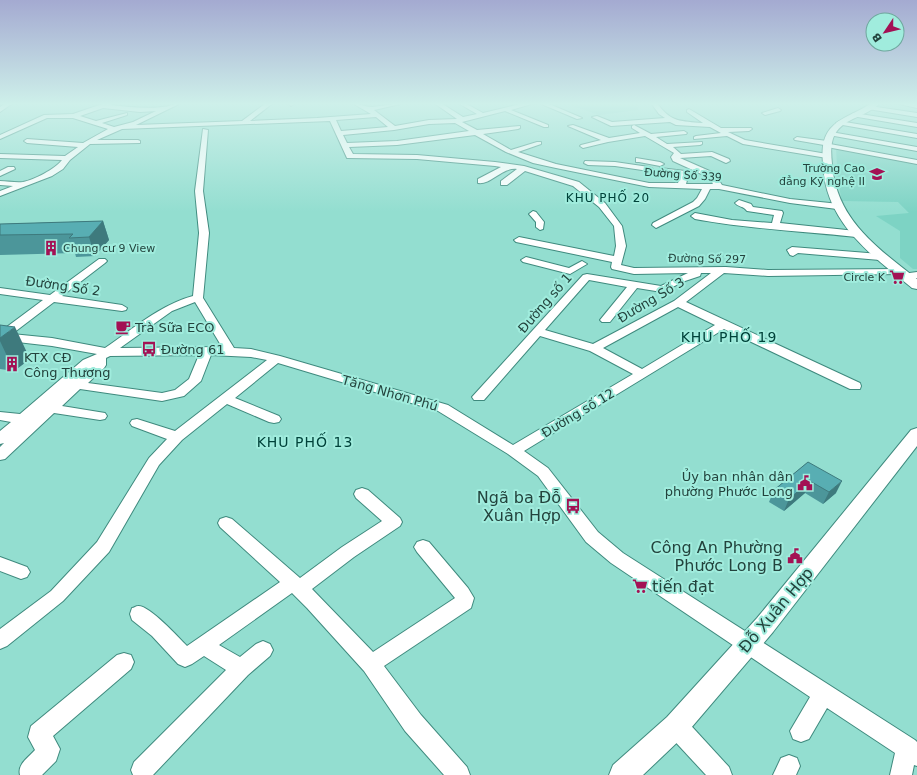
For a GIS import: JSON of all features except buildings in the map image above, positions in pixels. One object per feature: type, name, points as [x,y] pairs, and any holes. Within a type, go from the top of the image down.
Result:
[{"type":"main road","points":[[829,139],[827,144],[826,167],[830,191],[837,206],[856,234],[880,257],[907,274],[917,285]]},
{"type":"main road","name":"Đỗ Xuân Hợp","points":[[622,775],[676,726],[747,645],[809,572],[917,434]]},
{"type":"street","points":[[0,194],[49,174],[60,167],[67,158],[84,145],[95,139]]},
{"type":"street","points":[[204,139],[199,191],[204,233],[198,298],[230,352]]},
{"type":"street","points":[[341,139],[350,156],[417,157],[508,166],[524,168],[576,184],[602,205],[618,226],[621,246],[617,260],[519,240]]},
{"type":"street","points":[[377,139],[379,144]]},
{"type":"street","points":[[344,145],[379,144],[423,139]]},
{"type":"street","name":"Đường Số 339","points":[[489,139],[511,152],[536,161],[649,185],[719,187],[800,203],[837,206]]},
{"type":"street","points":[[579,171],[598,154],[583,147],[613,139]]},
{"type":"street","points":[[656,139],[676,152],[678,154],[675,158],[711,175],[719,187]]},
{"type":"street","points":[[667,146],[702,139]]},
{"type":"street","points":[[737,139],[743,142],[827,156]]},
{"type":"street","points":[[798,139],[917,162]]},
{"type":"street","points":[[861,139],[917,149]]},
{"type":"street","points":[[27,141],[84,145]]},
{"type":"street","points":[[36,147],[138,142]]},
{"type":"street","points":[[511,152],[539,143]]},
{"type":"street","points":[[0,156],[14,150]]},
{"type":"street","points":[[677,156],[712,154],[726,161]]},
{"type":"street","points":[[0,156],[67,158]]},
{"type":"street","points":[[615,164],[628,157],[685,173],[681,186]]},
{"type":"street","points":[[685,163],[708,161]]},
{"type":"street","points":[[588,163],[615,164],[649,169]]},
{"type":"street","points":[[481,181],[508,166]]},
{"type":"street","points":[[504,183],[524,168]]},
{"type":"street","points":[[0,174],[11,169]]},
{"type":"street","points":[[565,189],[592,174]]},
{"type":"street","points":[[0,183],[22,184]]},
{"type":"street","points":[[656,225],[696,204],[701,199],[707,187]]},
{"type":"street","points":[[750,199],[782,203],[800,203],[803,213]]},
{"type":"street","points":[[739,203],[748,206],[750,209],[779,213],[777,222]]},
{"type":"street","points":[[533,214],[540,222],[540,227]]},
{"type":"street","points":[[695,216],[732,222],[777,222],[856,234]]},
{"type":"street","points":[[793,253],[792,250],[880,257]]},
{"type":"street","points":[[526,260],[570,271],[582,264]]},
{"type":"street","name":"Đường Số 297","points":[[617,260],[616,266],[634,271],[720,270],[768,273],[907,274]]},
{"type":"street","points":[[1,336],[102,261]]},
{"type":"street","name":"Đường số 1","points":[[480,397],[587,277],[662,289],[681,279],[706,270]]},
{"type":"street","name":"Đường Số 3","points":[[594,348],[678,303],[720,270]]},
{"type":"street","points":[[606,320],[634,285]]},
{"type":"street","name":"Đường Số 2","points":[[0,291],[122,308]]},
{"type":"street","points":[[0,440],[87,363],[104,355],[168,309],[183,302],[198,298]]},
{"type":"street","points":[[678,303],[855,386]]},
{"type":"street","points":[[538,332],[594,348],[642,374],[723,324]]},
{"type":"street","name":"Tăng Nhơn Phú","points":[[1,336],[52,342],[104,355],[206,352],[251,353],[443,408],[513,451],[543,472],[592,537],[617,558],[747,645],[912,752]]},
{"type":"street","points":[[77,384],[162,397],[171,396],[179,393],[195,381],[206,352]]},
{"type":"street","points":[[0,455],[36,420],[100,365],[104,355]]},
{"type":"street","points":[[0,640],[57,596],[103,547],[154,462],[177,437],[276,359]]},
{"type":"street","name":"Đường số 12","points":[[513,451],[642,374]]},
{"type":"street","points":[[226,399],[274,419]]},
{"type":"street","points":[[50,408],[100,416]]},
{"type":"street","points":[[0,416],[36,420]]},
{"type":"street","points":[[137,422],[177,437]]},
{"type":"street","points":[[139,614],[159,630],[185,658],[394,522],[362,494]]},
{"type":"street","points":[[226,523],[314,602],[372,664],[413,723],[459,775]]},
{"type":"street","points":[[372,664],[464,602],[465,598],[462,593],[422,547]]},
{"type":"street","points":[[0,564],[21,572]]},
{"type":"street","points":[[142,770],[241,668],[263,650]]},
{"type":"street","points":[[211,651],[241,668]]},
{"type":"street","points":[[31,775],[30,771],[48,753],[49,749],[39,737],[39,734],[124,662]]},
{"type":"street","points":[[800,731],[824,694]]},
{"type":"street","points":[[676,726],[721,775]]},
{"type":"street","points":[[901,775],[912,752]]},
{"type":"shaded area","name":"Trường Cao đẳng Kỹ nghệ II","points":[[836,148],[917,164],[917,269],[913,269],[900,258],[900,231],[876,216],[909,213],[898,202],[842,201],[838,182]]},
{"type":"place","name":"Trường Cao đẳng Kỹ nghệ II","points":[[877,174]]},
{"type":"place","name":"Chung cư 9 View","points":[[51,248]]},
{"type":"place","name":"Circle K","points":[[897,277]]},
{"type":"place","name":"Trà Sữa ECO","points":[[123,327]]},
{"type":"place","name":"Đường 61","points":[[149,349]]},
{"type":"place","name":"KTX CĐ Công Thương","points":[[12,364]]},
{"type":"place","name":"Ủy ban nhân dân phường Phước Long","points":[[805,483]]},
{"type":"place","name":"Ngã ba Đỗ Xuân Hợp","points":[[573,506]]},
{"type":"place","name":"Công An Phường Phước Long B","points":[[795,556]]},
{"type":"place","name":"tiến đạt","points":[[640,586]]},
{"type":"district","name":"KHU PHỐ 20","points":[[608,198]]},
{"type":"district","name":"KHU PHỐ 19","points":[[729,337]]},
{"type":"district","name":"KHU PHỐ 13","points":[[305,442]]}]
